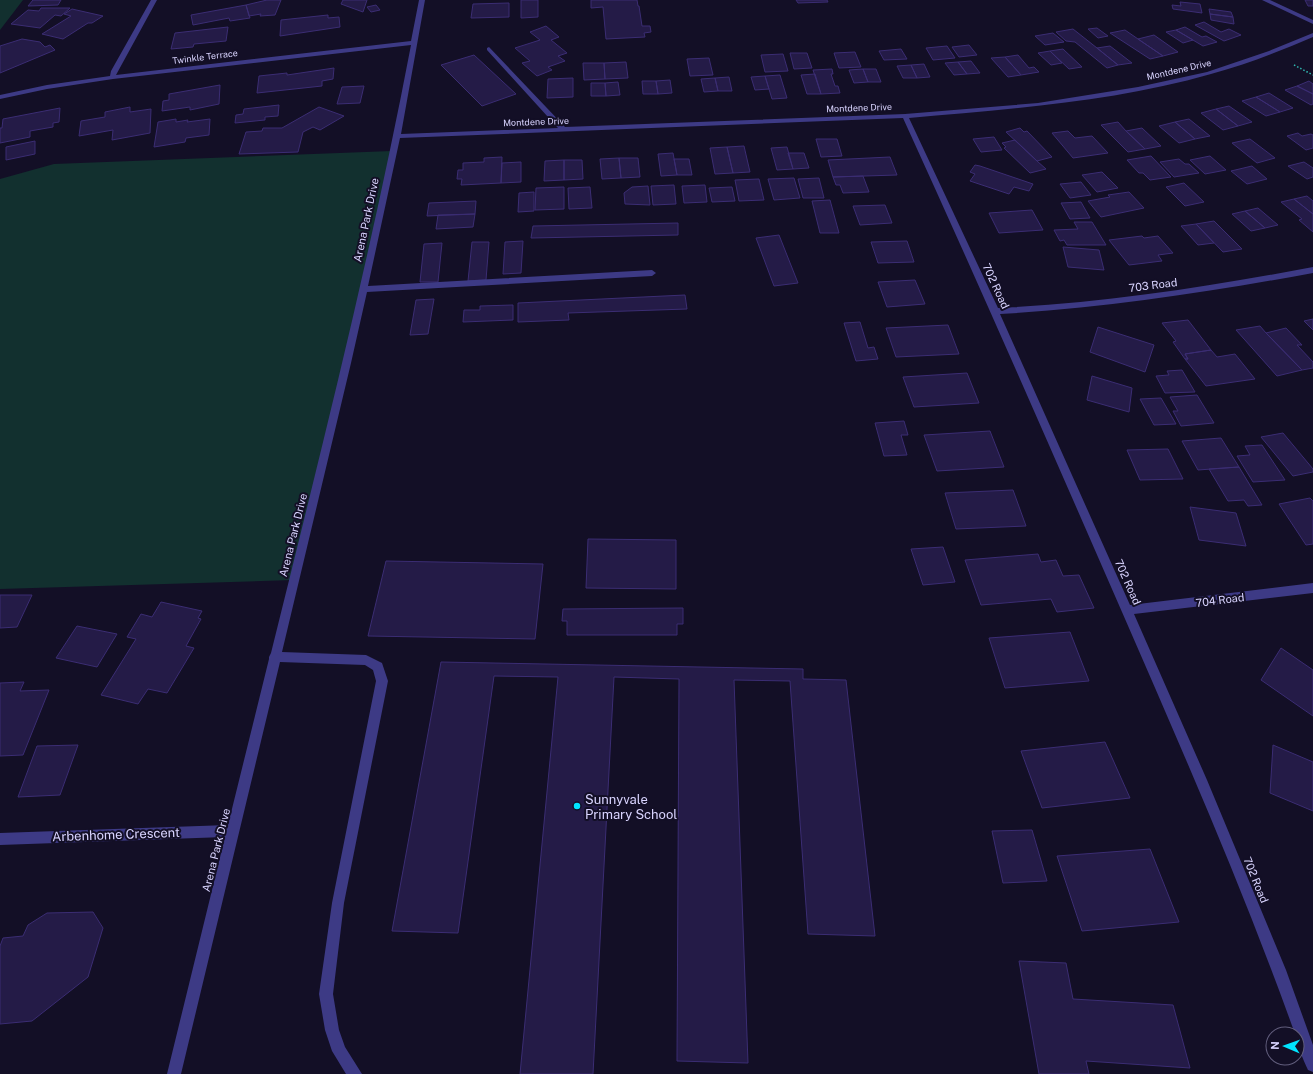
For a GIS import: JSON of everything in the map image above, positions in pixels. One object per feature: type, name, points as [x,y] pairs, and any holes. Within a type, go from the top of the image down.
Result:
[{"type":"street","points":[[113,77],[114,71],[154,0]]},
{"type":"street","name":"Arena Park Drive","points":[[174,1074],[274,656],[347,363],[396,136],[422,0]]},
{"type":"street","points":[[1265,0],[1313,22]]},
{"type":"street","name":"Montdene Drive","points":[[396,136],[905,116],[1038,106],[1138,89],[1209,73],[1271,52],[1313,35]]},
{"type":"street","name":"Twinkle Terrace","points":[[0,97],[47,87],[113,77],[413,43]]},
{"type":"street","points":[[489,49],[564,130]]},
{"type":"street","name":"702 Road","points":[[905,116],[995,311],[1236,862],[1280,970],[1313,1065]]},
{"type":"street","name":"703 Road","points":[[995,311],[1065,306],[1174,294],[1228,286],[1313,270]]},
{"type":"street","points":[[364,289],[652,272]]},
{"type":"street","name":"704 Road","points":[[1127,610],[1313,588]]},
{"type":"street","points":[[274,656],[366,660],[378,667],[382,680],[338,903],[326,994],[332,1030],[339,1051],[355,1074]]},
{"type":"street","name":"Arbenhome Crescent","points":[[0,839],[233,831]]},
{"type":"green space","points":[[0,0],[23,0],[0,30]]},
{"type":"green space","points":[[392,151],[293,580],[0,589],[0,179],[54,164]]},
{"type":"building","points":[[33,0],[61,0],[58,5],[28,6]]},
{"type":"building","points":[[267,0],[281,0],[275,15],[260,16],[261,14],[249,16],[246,5]]},
{"type":"building","points":[[343,0],[367,0],[363,12],[341,4]]},
{"type":"building","points":[[521,0],[538,0],[538,17],[521,18]]},
{"type":"building","points":[[591,0],[637,0],[642,26],[650,26],[651,32],[644,33],[645,37],[606,39],[603,7],[591,8]]},
{"type":"building","points":[[796,0],[827,0],[828,2],[798,3]]},
{"type":"building","points":[[1305,0],[1313,0],[1313,6],[1308,6]]},
{"type":"building","points":[[1180,2],[1200,4],[1202,13],[1173,9],[1172,5],[1181,6]]},
{"type":"building","points":[[509,3],[509,17],[471,18],[473,4]]},
{"type":"building","points":[[246,5],[250,18],[230,21],[229,18],[193,25],[191,15]]},
{"type":"building","points":[[376,5],[380,10],[371,12],[367,7]]},
{"type":"building","points":[[41,8],[70,8],[61,16],[55,15],[40,28],[11,24],[28,10],[39,11]]},
{"type":"building","points":[[72,9],[103,16],[92,23],[88,23],[63,39],[42,34],[71,16],[64,14]]},
{"type":"building","points":[[1209,9],[1231,12],[1233,17],[1210,14]]},
{"type":"building","points":[[1210,14],[1233,17],[1234,24],[1211,20]]},
{"type":"building","points":[[328,15],[328,18],[339,17],[340,27],[280,36],[281,20]]},
{"type":"building","points":[[1204,22],[1221,32],[1229,29],[1241,35],[1224,41],[1195,25]]},
{"type":"building","points":[[546,26],[559,37],[551,40],[567,53],[558,56],[565,61],[548,67],[552,70],[537,76],[522,63],[530,61],[515,48],[540,40],[530,32]]},
{"type":"building","points":[[228,27],[226,41],[194,44],[193,47],[171,49],[175,33]]},
{"type":"building","points":[[1185,27],[1202,37],[1206,36],[1217,42],[1203,46],[1176,30]]},
{"type":"building","points":[[1097,28],[1108,36],[1098,38],[1088,29]]},
{"type":"building","points":[[1073,29],[1118,65],[1107,68],[1075,42],[1066,41],[1056,32]]},
{"type":"building","points":[[1125,30],[1163,56],[1150,59],[1110,33]]},
{"type":"building","points":[[1176,30],[1193,40],[1183,43],[1166,32]]},
{"type":"building","points":[[1053,33],[1064,42],[1045,45],[1035,36]]},
{"type":"building","points":[[1154,35],[1178,52],[1163,56],[1138,39]]},
{"type":"building","points":[[22,39],[40,42],[45,47],[50,45],[55,50],[0,73],[0,46]]},
{"type":"building","points":[[969,45],[977,55],[959,57],[952,47]]},
{"type":"building","points":[[947,46],[955,58],[933,60],[926,48]]},
{"type":"building","points":[[1110,46],[1132,63],[1118,65],[1097,48]]},
{"type":"building","points":[[901,49],[907,59],[884,60],[879,51]]},
{"type":"building","points":[[1063,49],[1082,67],[1069,69],[1050,51]]},
{"type":"building","points":[[1050,51],[1062,63],[1051,65],[1038,53]]},
{"type":"building","points":[[855,52],[861,67],[839,68],[834,53]]},
{"type":"building","points":[[790,53],[807,53],[812,68],[794,69]]},
{"type":"building","points":[[783,54],[788,71],[765,72],[761,55]]},
{"type":"building","points":[[474,55],[516,94],[482,106],[441,65]]},
{"type":"building","points":[[1018,55],[1029,68],[1034,67],[1039,72],[1021,75],[1005,57]]},
{"type":"building","points":[[1005,57],[1021,75],[1008,77],[991,58]]},
{"type":"building","points":[[709,58],[713,75],[690,76],[687,59]]},
{"type":"building","points":[[971,61],[980,73],[967,74],[958,62]]},
{"type":"building","points":[[626,62],[628,78],[605,79],[604,63]]},
{"type":"building","points":[[958,62],[967,74],[954,75],[945,63]]},
{"type":"building","points":[[583,63],[604,63],[605,79],[584,80]]},
{"type":"building","points":[[924,64],[930,77],[917,78],[911,65]]},
{"type":"building","points":[[911,65],[917,78],[903,78],[897,66]]},
{"type":"building","points":[[334,68],[333,79],[322,81],[322,86],[257,93],[259,76],[287,73],[287,75]]},
{"type":"building","points":[[832,69],[833,74],[831,74],[835,86],[838,86],[840,93],[821,94],[813,70]]},
{"type":"building","points":[[863,69],[876,69],[881,82],[868,82]]},
{"type":"building","points":[[863,69],[868,82],[854,83],[849,70]]},
{"type":"building","points":[[815,74],[821,94],[807,94],[801,75]]},
{"type":"building","points":[[780,75],[787,98],[772,99],[765,76]]},
{"type":"building","points":[[765,76],[769,89],[755,90],[751,77]]},
{"type":"building","points":[[729,77],[732,91],[718,91],[715,78]]},
{"type":"building","points":[[573,78],[573,97],[547,98],[548,79]]},
{"type":"building","points":[[715,78],[718,91],[704,92],[701,79]]},
{"type":"building","points":[[670,80],[672,93],[658,94],[656,81]]},
{"type":"building","points":[[642,81],[656,81],[658,94],[643,94]]},
{"type":"building","points":[[1309,81],[1313,84],[1313,94],[1297,86]]},
{"type":"building","points":[[618,82],[620,95],[606,96],[605,83]]},
{"type":"building","points":[[591,83],[605,83],[606,96],[591,96]]},
{"type":"building","points":[[220,85],[219,104],[190,110],[190,107],[162,111],[163,101],[169,100],[169,94]]},
{"type":"building","points":[[364,86],[360,103],[337,104],[342,87]]},
{"type":"building","points":[[1297,86],[1313,94],[1313,104],[1311,105],[1285,90]]},
{"type":"building","points":[[1269,93],[1293,108],[1280,112],[1256,97]]},
{"type":"building","points":[[1256,97],[1280,112],[1266,116],[1242,101]]},
{"type":"building","points":[[279,105],[278,116],[265,117],[265,120],[235,123],[236,115],[243,114],[244,109]]},
{"type":"building","points":[[1229,106],[1252,122],[1238,126],[1216,109]]},
{"type":"building","points":[[130,107],[130,112],[151,109],[150,133],[112,140],[113,130],[79,136],[81,121],[105,117],[105,112]]},
{"type":"building","points":[[319,107],[344,116],[320,130],[313,127],[303,132],[298,152],[239,154],[246,132],[262,131],[263,128],[282,128]]},
{"type":"building","points":[[60,108],[59,122],[53,123],[53,127],[30,131],[30,137],[0,143],[0,128],[2,128],[3,119]]},
{"type":"building","points":[[1216,109],[1238,126],[1223,130],[1201,113]]},
{"type":"building","points":[[176,119],[176,122],[188,120],[187,122],[210,119],[209,135],[186,138],[185,142],[154,147],[158,122]]},
{"type":"building","points":[[1189,119],[1210,136],[1195,139],[1175,122]]},
{"type":"building","points":[[1118,122],[1145,149],[1128,152],[1101,125]]},
{"type":"building","points":[[1175,122],[1195,139],[1179,143],[1159,126]]},
{"type":"building","points":[[1020,128],[1024,132],[1027,131],[1052,157],[1037,161],[1006,132]]},
{"type":"building","points":[[1142,128],[1161,146],[1145,149],[1126,131]]},
{"type":"building","points":[[1068,131],[1075,138],[1092,136],[1108,153],[1073,158],[1052,133]]},
{"type":"building","points":[[1298,133],[1302,136],[1313,135],[1313,148],[1306,150],[1287,136]]},
{"type":"building","points":[[994,137],[1002,150],[981,152],[973,139]]},
{"type":"building","points":[[816,139],[837,139],[842,156],[821,157]]},
{"type":"building","points":[[1250,139],[1275,158],[1257,163],[1232,143]]},
{"type":"building","points":[[1015,140],[1046,169],[1030,173],[1004,148],[1006,147],[1002,143]]},
{"type":"building","points":[[35,141],[35,154],[6,160],[6,147]]},
{"type":"building","points":[[744,146],[750,172],[733,173],[727,147]]},
{"type":"building","points":[[727,147],[733,173],[715,174],[710,148]]},
{"type":"building","points":[[787,147],[793,169],[777,170],[771,148]]},
{"type":"building","points":[[673,153],[677,175],[661,176],[658,154]]},
{"type":"building","points":[[788,153],[804,153],[809,168],[793,169]]},
{"type":"building","points":[[1151,156],[1171,177],[1150,180],[1143,173],[1139,173],[1127,160]]},
{"type":"building","points":[[1210,156],[1226,170],[1205,174],[1190,160]]},
{"type":"building","points":[[502,157],[501,183],[461,185],[462,179],[457,179],[458,170],[463,170],[463,163],[484,162],[484,158]]},
{"type":"building","points":[[890,157],[897,175],[833,177],[828,160]]},
{"type":"building","points":[[619,158],[621,178],[602,179],[600,159]]},
{"type":"building","points":[[619,158],[638,158],[640,177],[621,178]]},
{"type":"building","points":[[674,159],[689,159],[692,175],[677,175]]},
{"type":"building","points":[[1179,159],[1185,164],[1189,164],[1199,173],[1174,177],[1160,162]]},
{"type":"building","points":[[564,160],[582,160],[583,179],[564,180]]},
{"type":"building","points":[[564,160],[564,180],[544,181],[545,161]]},
{"type":"building","points":[[521,162],[521,182],[501,183],[502,163]]},
{"type":"building","points":[[1304,162],[1313,168],[1313,177],[1307,179],[1288,166]]},
{"type":"building","points":[[975,165],[1033,184],[1029,191],[1014,187],[1009,194],[970,181],[975,174],[970,172]]},
{"type":"building","points":[[1252,166],[1267,179],[1247,184],[1231,171]]},
{"type":"building","points":[[1102,172],[1118,188],[1097,192],[1082,175]]},
{"type":"building","points":[[863,176],[869,192],[843,193],[840,185],[836,185],[833,177]]},
{"type":"building","points":[[794,178],[800,198],[774,200],[768,179]]},
{"type":"building","points":[[819,178],[824,198],[803,198],[798,179]]},
{"type":"building","points":[[759,179],[764,200],[739,201],[735,180]]},
{"type":"building","points":[[1081,182],[1091,195],[1070,198],[1060,184]]},
{"type":"building","points":[[1184,183],[1204,202],[1185,206],[1166,187]]},
{"type":"building","points":[[674,185],[676,204],[653,205],[651,186]]},
{"type":"building","points":[[705,185],[707,202],[684,203],[682,186]]},
{"type":"building","points":[[648,186],[650,205],[625,204],[624,193],[632,187]]},
{"type":"building","points":[[564,187],[564,209],[535,210],[536,188]]},
{"type":"building","points":[[590,187],[592,208],[569,209],[568,188]]},
{"type":"building","points":[[732,187],[735,201],[712,202],[709,188]]},
{"type":"building","points":[[534,192],[534,211],[518,212],[519,193]]},
{"type":"building","points":[[1129,192],[1144,208],[1101,217],[1088,201],[1110,197],[1108,195]]},
{"type":"building","points":[[1307,196],[1313,201],[1313,214],[1294,199]]},
{"type":"building","points":[[1294,199],[1313,214],[1313,232],[1299,220],[1302,219],[1281,202]]},
{"type":"building","points":[[830,200],[839,233],[820,233],[812,201]]},
{"type":"building","points":[[476,201],[475,214],[427,216],[429,203]]},
{"type":"building","points":[[1081,202],[1090,218],[1070,219],[1061,203]]},
{"type":"building","points":[[885,205],[892,223],[860,225],[853,206]]},
{"type":"building","points":[[1258,208],[1278,225],[1265,228],[1245,211]]},
{"type":"building","points":[[1032,210],[1043,230],[999,233],[989,213]]},
{"type":"building","points":[[1245,211],[1265,228],[1251,231],[1232,214]]},
{"type":"building","points":[[475,214],[473,227],[436,229],[438,215]]},
{"type":"building","points":[[1214,221],[1242,249],[1223,252],[1196,224]]},
{"type":"building","points":[[1074,222],[1092,222],[1106,245],[1067,245],[1064,240],[1060,241],[1054,230],[1078,229]]},
{"type":"building","points":[[678,223],[678,235],[531,238],[533,226]]},
{"type":"building","points":[[1196,224],[1214,243],[1198,245],[1181,226]]},
{"type":"building","points":[[779,235],[798,283],[774,286],[756,238]]},
{"type":"building","points":[[1142,236],[1144,238],[1158,236],[1173,253],[1158,255],[1162,261],[1129,265],[1109,240]]},
{"type":"building","points":[[523,241],[521,273],[503,274],[505,242]]},
{"type":"building","points":[[907,241],[914,262],[878,263],[871,242]]},
{"type":"building","points":[[472,242],[489,242],[486,280],[468,281]]},
{"type":"building","points":[[442,243],[438,282],[420,282],[424,244]]},
{"type":"building","points":[[1063,247],[1099,250],[1104,270],[1068,267]]},
{"type":"building","points":[[915,280],[925,304],[887,307],[878,282]]},
{"type":"building","points":[[685,295],[687,309],[568,313],[569,320],[518,322],[518,303]]},
{"type":"building","points":[[434,299],[428,334],[410,335],[416,300]]},
{"type":"building","points":[[513,305],[513,320],[463,322],[464,310],[480,310],[480,306]]},
{"type":"building","points":[[1313,319],[1313,330],[1304,321]]},
{"type":"building","points":[[1188,320],[1211,350],[1185,354],[1188,359],[1185,359],[1173,342],[1176,341],[1162,323]]},
{"type":"building","points":[[860,322],[868,348],[874,347],[878,359],[856,361],[844,323]]},
{"type":"building","points":[[948,325],[959,354],[896,357],[886,328]]},
{"type":"building","points":[[1260,326],[1302,370],[1277,376],[1236,330]]},
{"type":"building","points":[[1098,327],[1154,345],[1145,372],[1090,352]]},
{"type":"building","points":[[1286,328],[1302,345],[1297,345],[1313,362],[1313,368],[1302,370],[1266,333]]},
{"type":"building","points":[[1211,350],[1217,357],[1235,354],[1255,379],[1206,386],[1185,359],[1188,359],[1185,354]]},
{"type":"building","points":[[1182,370],[1195,392],[1165,393],[1156,376],[1169,375],[1167,371]]},
{"type":"building","points":[[967,373],[979,403],[914,407],[903,377]]},
{"type":"building","points":[[1092,376],[1132,388],[1129,412],[1087,400]]},
{"type":"building","points":[[1197,395],[1214,423],[1181,426],[1173,411],[1178,411],[1170,397]]},
{"type":"building","points":[[1161,398],[1176,424],[1154,425],[1140,399]]},
{"type":"building","points":[[904,421],[908,435],[901,435],[907,455],[884,456],[875,423]]},
{"type":"building","points":[[990,431],[1004,467],[937,471],[924,435]]},
{"type":"building","points":[[1283,433],[1313,469],[1313,472],[1293,476],[1261,437]]},
{"type":"building","points":[[1221,438],[1239,467],[1198,470],[1182,441]]},
{"type":"building","points":[[1262,445],[1285,480],[1253,482],[1237,456],[1250,455],[1245,446]]},
{"type":"building","points":[[1168,449],[1183,479],[1140,480],[1127,450]]},
{"type":"building","points":[[1239,467],[1262,505],[1248,506],[1244,500],[1228,501],[1209,469]]},
{"type":"building","points":[[1013,490],[1026,526],[956,529],[945,493]]},
{"type":"building","points":[[1310,498],[1313,501],[1313,544],[1306,545],[1279,504]]},
{"type":"building","points":[[1190,507],[1236,513],[1246,546],[1199,540]]},
{"type":"building","points":[[588,539],[676,540],[676,589],[586,588]]},
{"type":"building","points":[[943,547],[955,582],[923,585],[911,549]]},
{"type":"building","points":[[1038,554],[1041,562],[1056,560],[1063,576],[1079,575],[1094,608],[1057,612],[1051,599],[981,605],[965,560]]},
{"type":"building","points":[[386,561],[543,564],[535,639],[368,636]]},
{"type":"building","points":[[0,595],[32,595],[17,627],[0,628]]},
{"type":"building","points":[[161,602],[202,611],[198,618],[201,619],[186,646],[194,648],[167,693],[148,689],[138,704],[101,695],[136,639],[127,637],[141,614],[152,617]]},
{"type":"building","points":[[683,608],[683,624],[677,624],[677,635],[567,635],[567,621],[562,621],[563,609]]},
{"type":"building","points":[[77,626],[117,634],[97,667],[56,658]]},
{"type":"building","points":[[1070,632],[1089,681],[1005,688],[989,638]]},
{"type":"building","points":[[1281,648],[1313,670],[1313,716],[1261,680]]},
{"type":"building","name":"Sunnyvale Primary School","points":[[441,662],[803,669],[803,679],[846,680],[875,936],[808,934],[790,681],[734,680],[748,1063],[677,1061],[679,679],[614,677],[593,1074],[520,1074],[558,677],[494,676],[458,933],[392,931]]},
{"type":"building","points":[[24,682],[20,691],[49,690],[23,755],[0,756],[0,683]]},
{"type":"building","points":[[1105,742],[1130,798],[1042,808],[1021,751]]},
{"type":"building","points":[[78,745],[60,795],[18,797],[37,746]]},
{"type":"building","points":[[1273,745],[1313,762],[1313,811],[1270,793]]},
{"type":"building","points":[[1032,830],[1047,881],[1003,883],[992,831]]},
{"type":"building","points":[[1150,849],[1179,922],[1082,931],[1057,856]]},
{"type":"building","points":[[93,912],[103,928],[88,977],[32,1021],[0,1024],[0,946],[3,938],[23,936],[28,925],[47,913]]},
{"type":"building","points":[[1019,961],[1066,963],[1073,999],[1173,1005],[1190,1068],[1086,1061],[1089,1074],[1039,1074]]},
{"type":"place","name":"Sunnyvale Primary School","points":[[577,806]]}]
